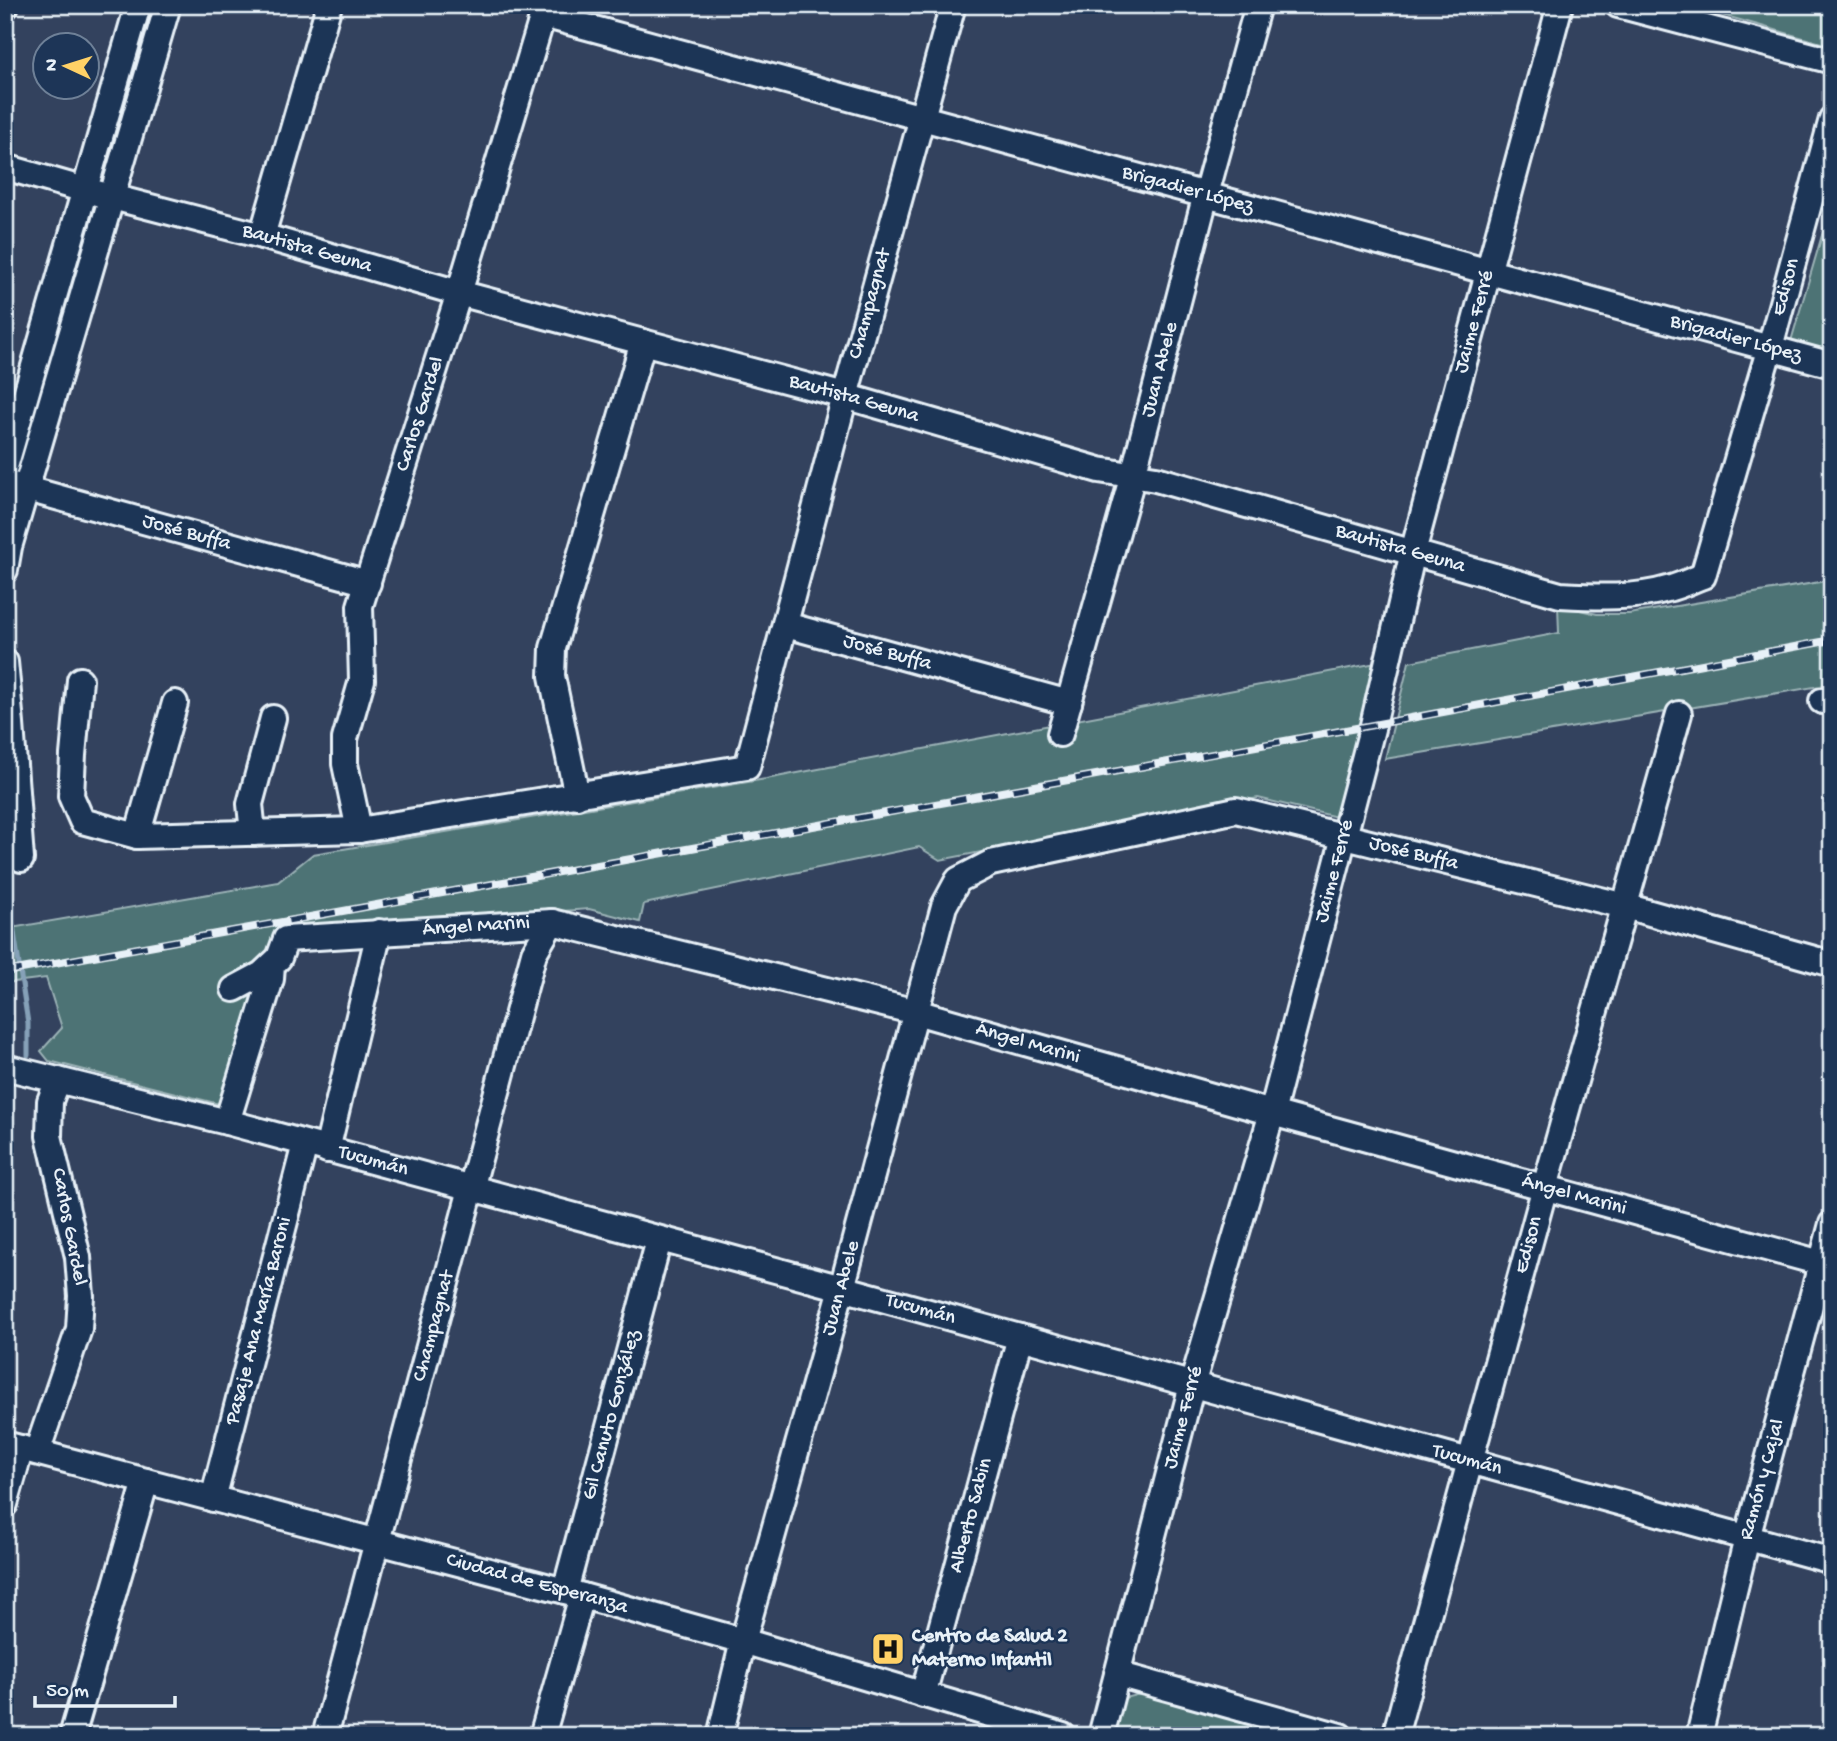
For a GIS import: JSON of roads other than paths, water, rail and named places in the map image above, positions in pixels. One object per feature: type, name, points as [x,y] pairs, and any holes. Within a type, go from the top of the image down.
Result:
[{"type":"street","points":[[5,467],[138,5]]},
{"type":"street","points":[[5,570],[16,486],[112,197],[168,5]]},
{"type":"street","points":[[262,236],[329,5]]},
{"type":"street","name":"Champagnat","points":[[577,796],[747,767],[845,396],[953,5]]},
{"type":"street","name":"Juan Abele","points":[[1060,734],[1133,475],[1258,5]]},
{"type":"street","name":"Jaime Ferré","points":[[1101,1736],[1192,1385],[1272,1113],[1345,836],[1413,552],[1560,5]]},
{"type":"street","points":[[1618,5],[1832,61]]},
{"type":"street","name":"Brigadier López","points":[[544,10],[922,117],[1832,365]]},
{"type":"street","name":"Carlos Gardel","points":[[359,830],[345,764],[345,739],[362,680],[360,606],[459,293],[544,10]]},
{"type":"street","name":"Edison","points":[[1703,576],[1770,347],[1832,119]]},
{"type":"street","name":"Bautista Geuna","points":[[5,167],[262,236],[459,293],[845,396],[1099,470],[1156,480],[1560,595],[1632,595],[1670,589],[1703,576]]},
{"type":"street","points":[[80,680],[71,796],[82,821],[137,836],[359,830],[577,796],[552,676],[553,648],[643,342]]},
{"type":"street","name":"José Buffa","points":[[16,486],[368,583]]},
{"type":"street","name":"José Buffa","points":[[786,625],[1069,703]]},
{"type":"street","points":[[5,662],[21,859]]},
{"type":"street","points":[[137,836],[175,703]]},
{"type":"street","name":"Edison","points":[[1395,1736],[1545,1187],[1679,714]]},
{"type":"street","points":[[253,833],[250,804],[273,718]]},
{"type":"street","name":"José Buffa","points":[[991,863],[1236,810],[1625,906],[1832,964]]},
{"type":"street","name":"Juan Abele","points":[[720,1736],[743,1641],[842,1288],[944,906],[958,880],[991,863]]},
{"type":"street","name":"Champagnat","points":[[326,1736],[534,953],[552,922]]},
{"type":"street","name":"Ángel Marini","points":[[234,989],[262,974],[272,965],[279,958],[286,939],[552,922],[916,1012],[1272,1113],[1826,1264]]},
{"type":"street","name":"Pasaje Ana María Baroni","points":[[213,1499],[379,932]]},
{"type":"street","points":[[227,1122],[271,979],[272,965]]},
{"type":"street","name":"Tucumán","points":[[5,1067],[227,1122],[842,1288],[1832,1561]]},
{"type":"street","name":"Carlos Gardel","points":[[5,1504],[21,1448],[79,1329],[81,1296],[78,1257],[49,1136],[50,1101],[58,1080]]},
{"type":"street","name":"Ramón y Cajal","points":[[1699,1736],[1747,1538],[1826,1264],[1832,1224]]},
{"type":"street","name":"Gil Canuto González","points":[[542,1736],[573,1593],[659,1240]]},
{"type":"street","name":"Alberto Sabin","points":[[923,1695],[1020,1337]]},
{"type":"street","name":"Ciudad de Esperanza","points":[[21,1448],[573,1593],[1063,1736]]},
{"type":"street","points":[[72,1736],[146,1481]]},
{"type":"street","points":[[1117,1674],[1340,1736]]},
{"type":"waterway","points":[[10,906],[28,1023],[28,1055]]},
{"type":"railway","points":[[5,972],[1832,640]]},
{"type":"place","name":"Centro de Salud 2 Materno Infantil","points":[[888,1649]]}]
